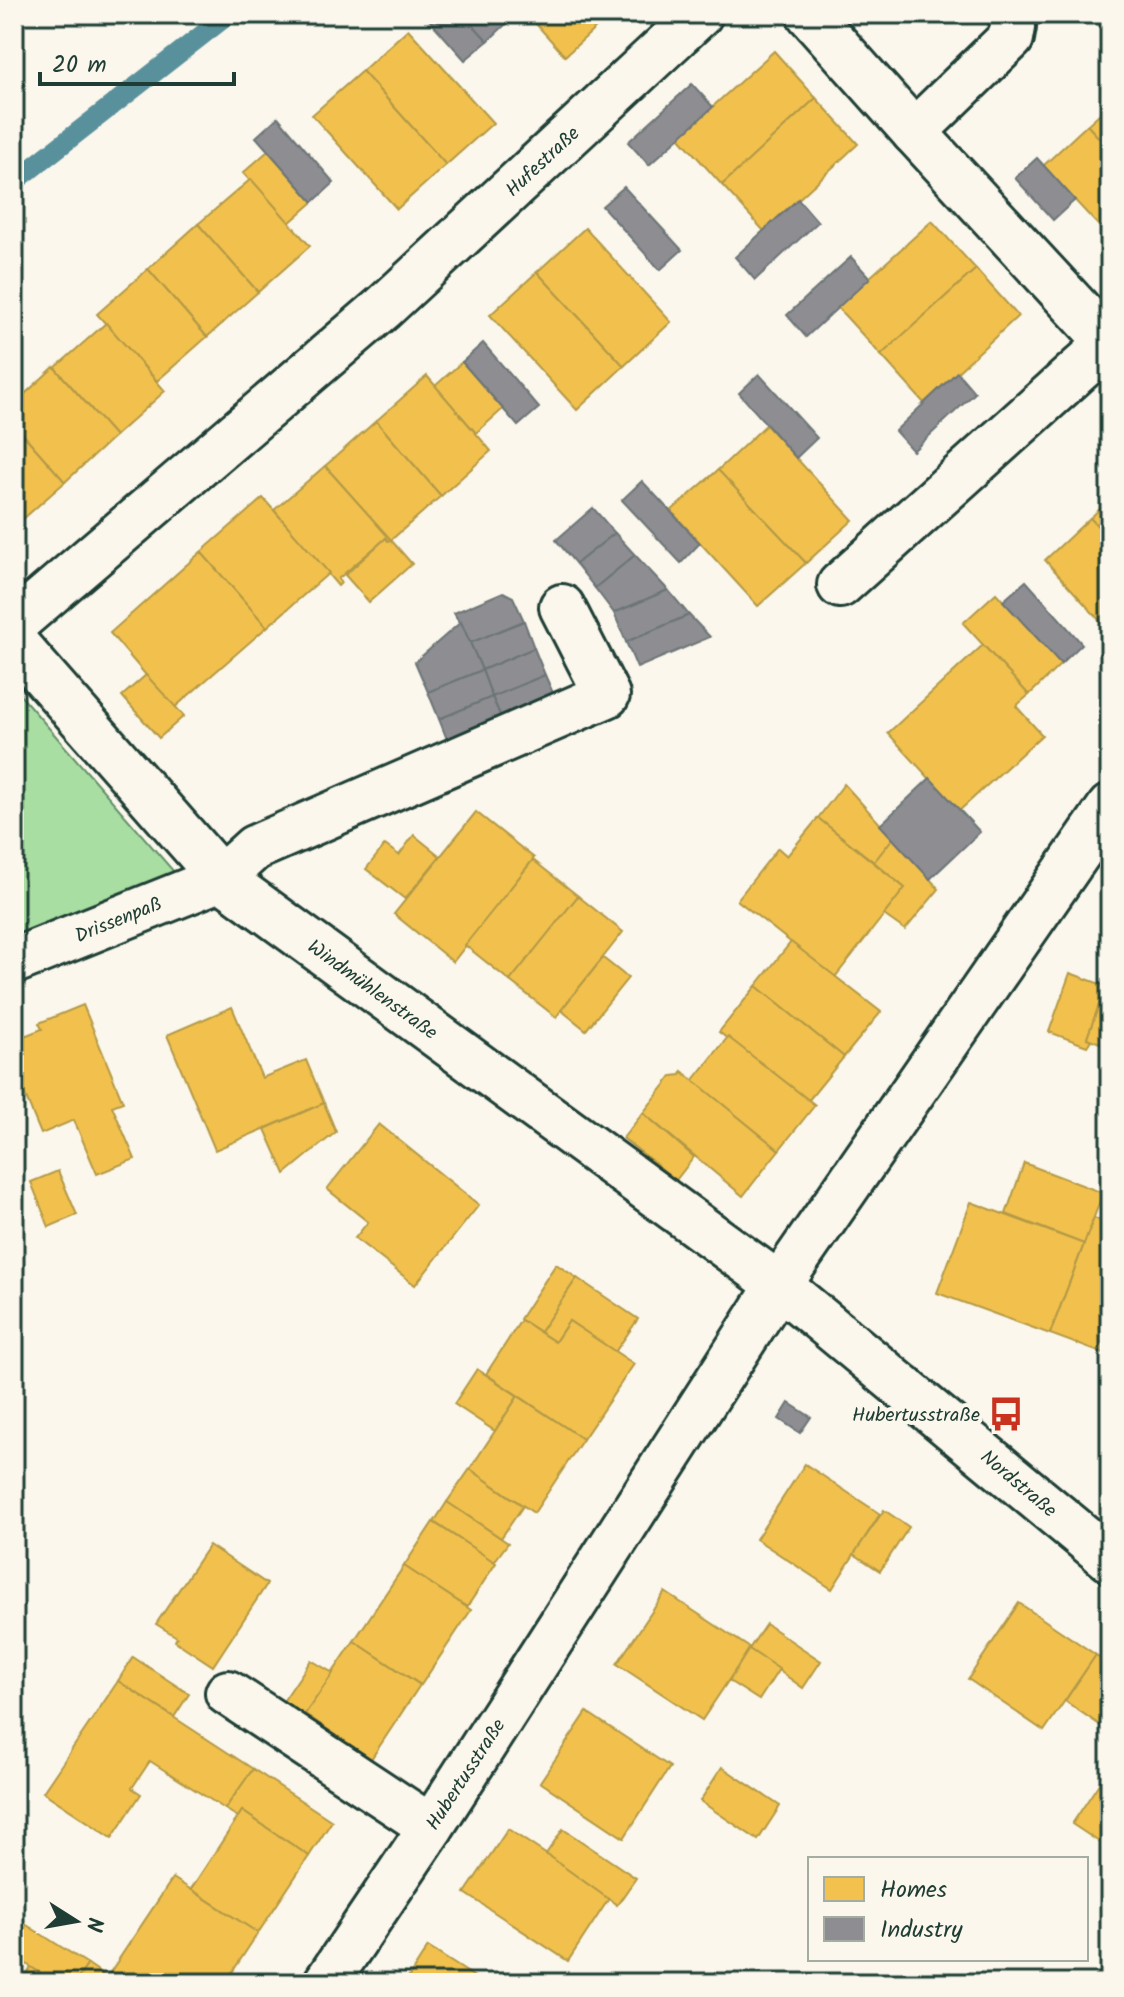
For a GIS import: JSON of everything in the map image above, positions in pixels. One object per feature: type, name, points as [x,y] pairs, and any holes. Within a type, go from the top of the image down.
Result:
[{"type":"street","name":"Hufestraße","points":[[14,624],[383,308],[700,14]]},
{"type":"street","points":[[809,14],[1110,343],[840,585]]},
{"type":"street","points":[[914,132],[1011,38],[1011,14]]},
{"type":"street","points":[[221,878],[254,848],[607,695],[562,607]]},
{"type":"street","name":"Windmühlenstraße","points":[[14,642],[221,878],[779,1285]]},
{"type":"street","name":"Hubertusstraße","points":[[326,1983],[431,1827],[779,1285],[1110,807]]},
{"type":"street","name":"Drissenpaß","points":[[14,961],[221,878]]},
{"type":"street","name":"Nordstraße","points":[[779,1285],[1110,1559]]},
{"type":"street","points":[[228,1693],[431,1827]]},
{"type":"green space","points":[[14,688],[175,873],[14,936]]},
{"type":"building: Homes","points":[[527,14],[611,14],[565,56]]},
{"type":"building: Homes","points":[[408,29],[493,123],[446,165],[362,71]]},
{"type":"building: Homes","points":[[774,51],[816,98],[722,185],[679,137]]},
{"type":"building: Homes","points":[[362,71],[446,165],[397,209],[312,115]]},
{"type":"building: Homes","points":[[816,98],[858,144],[764,231],[722,185]]},
{"type":"building: Homes","points":[[1110,104],[1110,150],[1087,125]]},
{"type":"building: Homes","points":[[1087,125],[1110,150],[1110,238],[1043,166]]},
{"type":"building: Homes","points":[[268,151],[313,202],[289,223],[243,173]]},
{"type":"building: Homes","points":[[251,179],[310,246],[258,292],[198,224]]},
{"type":"building: Homes","points":[[932,221],[976,269],[881,355],[837,307]]},
{"type":"building: Homes","points":[[198,224],[258,292],[207,337],[148,269]]},
{"type":"building: Homes","points":[[585,228],[671,322],[624,366],[537,272]]},
{"type":"building: Homes","points":[[148,269],[207,337],[157,381],[97,314]]},
{"type":"building: Homes","points":[[976,269],[1018,316],[924,403],[881,355]]},
{"type":"building: Homes","points":[[537,272],[624,366],[577,410],[490,315]]},
{"type":"building: Homes","points":[[106,323],[165,391],[115,436],[55,368]]},
{"type":"building: Homes","points":[[462,362],[503,409],[476,433],[435,386]]},
{"type":"building: Homes","points":[[54,367],[115,436],[65,482],[14,424],[14,404]]},
{"type":"building: Homes","points":[[427,376],[491,451],[441,496],[376,421]]},
{"type":"building: Homes","points":[[376,421],[441,496],[391,540],[325,466]]},
{"type":"building: Homes","points":[[14,424],[65,482],[14,527]]},
{"type":"building: Homes","points":[[766,425],[853,520],[806,563],[718,470]]},
{"type":"building: Homes","points":[[325,466],[391,540],[386,538],[338,579],[341,583],[338,586],[274,510]]},
{"type":"building: Homes","points":[[718,470],[806,563],[758,606],[671,511]]},
{"type":"building: Homes","points":[[263,498],[329,573],[267,627],[201,552]]},
{"type":"building: Homes","points":[[1110,500],[1110,539],[1090,518]]},
{"type":"building: Homes","points":[[1090,518],[1110,539],[1110,632],[1045,560]]},
{"type":"building: Homes","points":[[386,538],[412,564],[369,602],[345,575]]},
{"type":"building: Homes","points":[[201,552],[267,627],[174,708],[110,633]]},
{"type":"building: Homes","points":[[996,593],[1061,664],[1029,695],[963,623]]},
{"type":"building: Homes","points":[[983,645],[1029,695],[1016,706],[1042,735],[959,811],[888,733]]},
{"type":"building: Homes","points":[[146,675],[184,716],[159,738],[122,696]]},
{"type":"building: Homes","points":[[844,784],[893,838],[874,862],[818,818]]},
{"type":"building: Homes","points":[[476,812],[534,858],[453,962],[394,914]]},
{"type":"building: Homes","points":[[818,818],[905,888],[835,977],[737,900],[778,848],[787,856]]},
{"type":"building: Homes","points":[[414,835],[440,856],[405,899],[366,869],[385,845],[399,855]]},
{"type":"building: Homes","points":[[893,838],[939,889],[905,930],[884,915],[905,888],[874,862]]},
{"type":"building: Homes","points":[[533,860],[578,896],[510,981],[465,945]]},
{"type":"building: Homes","points":[[578,896],[623,932],[556,1017],[510,981]]},
{"type":"building: Homes","points":[[791,942],[881,1012],[844,1057],[756,986]]},
{"type":"building: Homes","points":[[603,958],[628,978],[586,1030],[561,1010]]},
{"type":"building: Homes","points":[[1070,973],[1106,986],[1087,1038],[1091,1040],[1087,1046],[1049,1032]]},
{"type":"building: Homes","points":[[1110,975],[1110,1047],[1087,1038]]},
{"type":"building: Homes","points":[[756,986],[844,1057],[808,1101],[719,1032]]},
{"type":"building: Homes","points":[[83,1005],[123,1102],[112,1106],[135,1159],[97,1174],[74,1120],[41,1134],[14,1069],[14,1040],[42,1029],[39,1023]]},
{"type":"building: Homes","points":[[232,1007],[262,1078],[306,1060],[324,1103],[215,1150],[167,1035]]},
{"type":"building: Homes","points":[[728,1037],[815,1105],[779,1150],[693,1081]]},
{"type":"building: Homes","points":[[682,1071],[779,1150],[743,1196],[643,1113],[672,1076],[681,1075]]},
{"type":"building: Homes","points":[[324,1103],[336,1132],[285,1174],[265,1129]]},
{"type":"building: Homes","points":[[643,1113],[694,1157],[676,1180],[623,1138]]},
{"type":"building: Homes","points":[[379,1124],[479,1205],[415,1285],[355,1238],[368,1222],[327,1189]]},
{"type":"building: Homes","points":[[1024,1163],[1103,1193],[1084,1244],[1006,1214]]},
{"type":"building: Homes","points":[[58,1171],[77,1215],[49,1227],[31,1182]]},
{"type":"building: Homes","points":[[971,1202],[1084,1244],[1050,1334],[937,1293]]},
{"type":"building: Homes","points":[[1094,1218],[1110,1224],[1110,1356],[1050,1334]]},
{"type":"building: Homes","points":[[556,1264],[577,1278],[540,1332],[520,1319]]},
{"type":"building: Homes","points":[[577,1278],[638,1319],[615,1352],[569,1321],[555,1342],[540,1332]]},
{"type":"building: Homes","points":[[521,1320],[555,1342],[569,1321],[634,1364],[583,1439],[486,1374]]},
{"type":"building: Homes","points":[[477,1369],[518,1396],[495,1431],[454,1404]]},
{"type":"building: Homes","points":[[518,1396],[583,1439],[534,1513],[470,1469]]},
{"type":"building: Homes","points":[[805,1464],[880,1514],[832,1589],[756,1539]]},
{"type":"building: Homes","points":[[470,1469],[523,1506],[501,1538],[447,1502]]},
{"type":"building: Homes","points":[[447,1502],[508,1543],[494,1562],[434,1522]]},
{"type":"building: Homes","points":[[884,1510],[909,1527],[880,1571],[854,1554]]},
{"type":"building: Homes","points":[[433,1522],[496,1563],[467,1607],[404,1566]]},
{"type":"building: Homes","points":[[209,1545],[267,1584],[213,1666],[175,1641],[177,1637],[156,1624]]},
{"type":"building: Homes","points":[[404,1566],[471,1610],[421,1685],[354,1641]]},
{"type":"building: Homes","points":[[665,1592],[750,1648],[702,1720],[617,1664]]},
{"type":"building: Homes","points":[[1019,1603],[1096,1655],[1044,1731],[968,1679]]},
{"type":"building: Homes","points":[[766,1624],[821,1661],[803,1688],[749,1649]]},
{"type":"building: Homes","points":[[354,1641],[420,1685],[371,1759],[305,1714]]},
{"type":"building: Homes","points":[[749,1649],[779,1669],[759,1700],[729,1681]]},
{"type":"building: Homes","points":[[1096,1655],[1110,1664],[1110,1732],[1065,1701]]},
{"type":"building: Homes","points":[[133,1657],[189,1694],[174,1717],[118,1681]]},
{"type":"building: Homes","points":[[311,1660],[333,1673],[305,1714],[371,1759],[364,1773],[274,1715]]},
{"type":"building: Homes","points":[[118,1681],[253,1769],[225,1809],[150,1761],[132,1788],[141,1794],[112,1838],[43,1792]]},
{"type":"building: Homes","points":[[587,1712],[670,1767],[624,1838],[540,1782]]},
{"type":"building: Homes","points":[[722,1767],[780,1806],[758,1840],[700,1801]]},
{"type":"building: Homes","points":[[253,1769],[332,1821],[309,1856],[242,1811],[238,1817],[225,1809]]},
{"type":"building: Homes","points":[[1100,1782],[1110,1788],[1110,1827],[1099,1842],[1072,1824]]},
{"type":"building: Homes","points":[[242,1811],[309,1856],[258,1933],[191,1889]]},
{"type":"building: Homes","points":[[508,1829],[610,1897],[568,1961],[465,1893]]},
{"type":"building: Homes","points":[[563,1829],[636,1878],[617,1905],[546,1854]]},
{"type":"building: Homes","points":[[173,1878],[258,1933],[225,1983],[110,1983],[105,1980]]},
{"type":"building: Homes","points":[[22,1922],[88,1964],[75,1983],[56,1983],[14,1956],[14,1936]]},
{"type":"building: Homes","points":[[428,1947],[484,1983],[405,1983]]},
{"type":"building: Homes","points":[[88,1964],[107,1977],[105,1980],[110,1983],[75,1983]]},
{"type":"building: Homes","points":[[31,1967],[56,1983],[20,1983]]},
{"type":"building: Industry","points":[[424,14],[463,14],[488,41],[465,60]]},
{"type":"building: Industry","points":[[463,14],[499,14],[507,23],[488,41]]},
{"type":"building: Industry","points":[[692,84],[713,107],[649,165],[628,142]]},
{"type":"building: Industry","points":[[278,117],[334,183],[313,202],[256,137]]},
{"type":"building: Industry","points":[[1037,158],[1075,200],[1053,220],[1015,178]]},
{"type":"building: Industry","points":[[624,187],[682,250],[660,270],[602,206]]},
{"type":"building: Industry","points":[[798,199],[818,222],[755,280],[735,257]]},
{"type":"building: Industry","points":[[851,257],[870,278],[806,337],[787,315]]},
{"type":"building: Industry","points":[[483,343],[539,408],[518,426],[462,362]]},
{"type":"building: Industry","points":[[957,372],[975,393],[913,451],[895,431]]},
{"type":"building: Industry","points":[[759,374],[817,438],[796,458],[739,393]]},
{"type":"building: Industry","points":[[642,481],[700,543],[681,563],[622,500]]},
{"type":"building: Industry","points":[[593,508],[615,533],[576,564],[556,540]]},
{"type":"building: Industry","points":[[615,533],[635,555],[595,588],[576,564]]},
{"type":"building: Industry","points":[[635,555],[668,590],[614,613],[595,588]]},
{"type":"building: Industry","points":[[1026,581],[1082,644],[1061,664],[1003,601]]},
{"type":"building: Industry","points":[[668,590],[689,615],[626,642],[614,613]]},
{"type":"building: Industry","points":[[503,592],[513,597],[524,621],[470,643],[454,613]]},
{"type":"building: Industry","points":[[689,615],[710,637],[637,668],[626,642]]},
{"type":"building: Industry","points":[[524,621],[534,648],[482,670],[470,643]]},
{"type":"building: Industry","points":[[461,622],[482,670],[428,692],[415,662]]},
{"type":"building: Industry","points":[[534,648],[545,675],[492,697],[482,670]]},
{"type":"building: Industry","points":[[482,670],[492,697],[439,719],[428,692]]},
{"type":"building: Industry","points":[[545,675],[557,702],[504,724],[492,697]]},
{"type":"building: Industry","points":[[492,697],[504,724],[450,747],[439,719]]},
{"type":"building: Industry","points":[[930,778],[980,832],[930,879],[880,825]]},
{"type":"building: Industry","points":[[789,1403],[811,1417],[800,1433],[779,1419]]},
{"type":"waterway","points":[[14,182],[229,14]]},
{"type":"place","name":"Hubertusstraße","points":[[1006,1414]]}]
